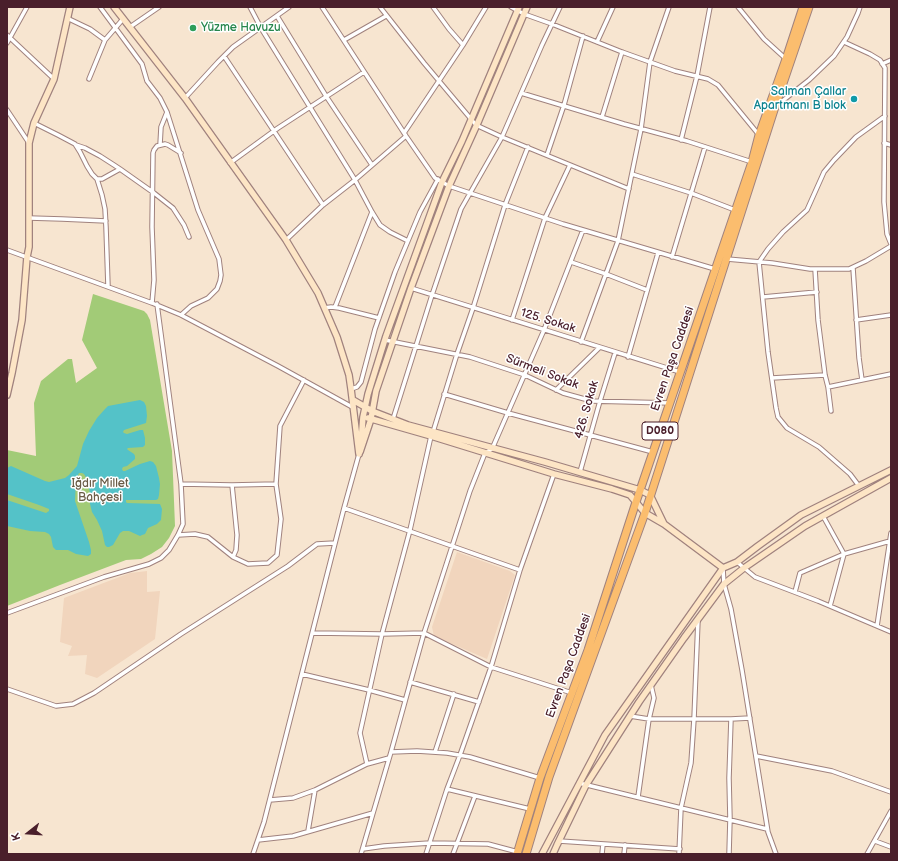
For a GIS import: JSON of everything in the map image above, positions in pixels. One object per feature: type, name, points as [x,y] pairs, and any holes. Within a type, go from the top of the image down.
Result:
[{"type":"highway","name":"Evren Paşa Caddesi","points":[[517,853],[540,778],[588,650],[640,490],[752,162],[759,135],[802,7]]},
{"type":"highway","name":"Evren Paşa Caddesi","points":[[526,854],[549,777],[645,513],[775,107],[809,7]]},
{"type":"street","points":[[7,43],[8,36],[27,7]]},
{"type":"street","points":[[7,395],[22,320],[29,247],[29,143],[34,123],[54,79],[70,7]]},
{"type":"street","points":[[100,7],[142,64],[147,81],[160,98],[167,112],[202,221],[218,254],[221,275],[219,285],[212,295],[192,306],[180,315]]},
{"type":"street","points":[[114,7],[185,98],[286,240],[318,293],[337,337],[349,375],[352,389],[359,454]]},
{"type":"street","points":[[130,27],[159,7]]},
{"type":"street","points":[[250,7],[260,28],[355,180],[380,226],[408,241]]},
{"type":"street","points":[[185,98],[233,47],[289,7]]},
{"type":"street","points":[[322,7],[435,178],[449,186],[544,218],[715,269]]},
{"type":"street","points":[[380,7],[476,125],[629,189]]},
{"type":"street","points":[[433,7],[463,45]]},
{"type":"street","points":[[286,240],[323,205],[355,180],[405,134],[486,7]]},
{"type":"street","points":[[511,7],[518,9],[524,14],[622,52],[675,71],[708,79],[718,85],[759,135]]},
{"type":"street","points":[[253,854],[270,800],[344,508],[359,454],[371,419],[376,391],[411,288],[449,186],[527,7]]},
{"type":"street","points":[[393,419],[461,209],[502,137],[560,7]]},
{"type":"street","points":[[597,42],[613,7]]},
{"type":"street","points":[[581,342],[618,241],[641,129],[650,62],[669,7]]},
{"type":"street","points":[[681,140],[697,76],[710,7]]},
{"type":"street","points":[[738,7],[764,40],[786,58]]},
{"type":"street","points":[[775,107],[809,80],[834,56],[848,37],[860,7]]},
{"type":"street","points":[[352,389],[361,382],[379,318],[395,272],[420,212],[440,181],[471,120],[518,9]]},
{"type":"street","points":[[277,16],[326,96],[372,165]]},
{"type":"street","points":[[344,40],[386,16]]},
{"type":"street","points":[[68,18],[90,29],[105,40]]},
{"type":"street","points":[[89,79],[105,40],[123,19]]},
{"type":"street","points":[[8,36],[54,79]]},
{"type":"street","points":[[547,155],[564,105],[583,36]]},
{"type":"street","points":[[726,259],[772,263],[810,269],[849,269],[866,262],[891,245],[887,234],[884,202],[885,68],[880,60],[844,42]]},
{"type":"street","points":[[602,117],[622,52]]},
{"type":"street","points":[[224,56],[323,205]]},
{"type":"street","points":[[882,64],[891,60]]},
{"type":"street","points":[[230,163],[274,131],[364,72]]},
{"type":"street","points":[[521,93],[752,162]]},
{"type":"street","points":[[885,106],[891,106]]},
{"type":"street","points":[[7,110],[29,143]]},
{"type":"street","points":[[160,145],[161,127],[167,112]]},
{"type":"street","points":[[860,486],[850,474],[819,447],[787,428],[778,417],[772,378],[759,262],[783,232],[808,210],[824,172],[834,160],[856,137],[885,116]]},
{"type":"street","points":[[34,123],[100,156],[151,191],[173,208],[184,225],[189,237]]},
{"type":"street","points":[[884,143],[891,145]]},
{"type":"street","points":[[75,144],[92,174],[97,179],[102,195],[106,221],[108,286]]},
{"type":"street","points":[[7,613],[104,577],[149,564],[161,558],[169,550],[183,524],[181,484],[154,303],[151,191],[152,153],[155,148],[160,145],[168,145],[181,153]]},
{"type":"street","points":[[672,256],[705,147]]},
{"type":"street","points":[[367,764],[360,733],[382,634],[410,530],[432,434],[505,205],[528,148]]},
{"type":"street","points":[[512,320],[544,218],[570,165]]},
{"type":"street","points":[[97,179],[102,179],[120,169]]},
{"type":"street","points":[[632,174],[691,193],[735,210]]},
{"type":"street","points":[[359,454],[363,417],[368,394],[440,181]]},
{"type":"street","points":[[335,307],[372,212]]},
{"type":"street","points":[[29,218],[106,221]]},
{"type":"street","points":[[361,854],[424,633],[470,491],[485,453],[492,448],[525,375],[583,230]]},
{"type":"street","points":[[7,250],[154,303],[278,366],[354,408]]},
{"type":"street","points":[[628,357],[658,252]]},
{"type":"street","points":[[571,262],[647,290]]},
{"type":"street","points":[[853,268],[862,380]]},
{"type":"street","points":[[815,269],[818,320],[831,411]]},
{"type":"street","name":"125. Sokak","points":[[411,288],[615,353],[680,372]]},
{"type":"street","points":[[763,297],[817,292]]},
{"type":"street","points":[[324,308],[335,307],[379,318]]},
{"type":"street","points":[[856,320],[891,315]]},
{"type":"street","name":"Sürmeli Sokak","points":[[385,340],[470,357],[525,375],[563,394],[592,401],[670,403]]},
{"type":"street","points":[[556,390],[599,348]]},
{"type":"street","name":"426. Sokak","points":[[580,472],[615,353]]},
{"type":"street","points":[[828,387],[891,374]]},
{"type":"street","points":[[772,378],[826,375]]},
{"type":"street","points":[[178,535],[195,534],[208,537],[233,557],[248,564],[268,563],[277,555],[281,519],[276,484],[280,426],[304,380]]},
{"type":"street","points":[[444,394],[653,452]]},
{"type":"street","points":[[353,400],[372,411],[485,453],[630,495],[645,513],[664,524],[723,568],[724,584],[731,609],[750,718],[767,829],[776,854]]},
{"type":"street","points":[[354,415],[492,448],[640,490],[650,495],[664,524]]},
{"type":"street","points":[[542,854],[605,735],[723,568],[737,562],[801,515],[891,470]]},
{"type":"street","points":[[426,854],[447,789],[491,668],[520,570],[554,474]]},
{"type":"street","points":[[553,854],[586,785],[651,685],[724,584],[744,568],[805,526],[891,478]]},
{"type":"street","points":[[181,484],[276,484]]},
{"type":"street","points":[[232,485],[237,535],[236,550],[233,557]]},
{"type":"street","points":[[344,508],[520,570]]},
{"type":"street","points":[[823,516],[844,554],[830,606]]},
{"type":"street","points":[[877,626],[891,533]]},
{"type":"street","points":[[795,592],[800,573],[844,554],[890,541]]},
{"type":"street","points":[[7,689],[56,706],[73,704],[94,693],[181,634],[288,566],[317,544],[335,543]]},
{"type":"street","points":[[737,562],[755,577],[830,606],[891,632]]},
{"type":"street","points":[[679,854],[681,808],[691,763],[698,619]]},
{"type":"street","points":[[313,633],[424,633],[491,668],[572,693]]},
{"type":"street","points":[[302,674],[406,700]]},
{"type":"street","points":[[410,682],[479,702]]},
{"type":"street","points":[[638,797],[649,719],[654,698],[651,685]]},
{"type":"street","points":[[435,752],[454,694]]},
{"type":"street","points":[[630,716],[649,719],[750,718]]},
{"type":"street","points":[[729,854],[731,719]]},
{"type":"street","points":[[391,752],[417,751],[447,753],[540,778]]},
{"type":"street","points":[[756,756],[832,771],[891,792]]},
{"type":"street","points":[[270,800],[293,798],[315,790],[367,764],[389,758]]},
{"type":"street","points":[[579,783],[767,829]]},
{"type":"street","points":[[447,789],[530,809]]},
{"type":"street","points":[[308,831],[315,790]]},
{"type":"street","points":[[454,854],[476,796]]},
{"type":"street","points":[[867,854],[891,811]]},
{"type":"street","points":[[258,840],[293,836],[373,813]]},
{"type":"street","points":[[559,841],[680,849]]},
{"type":"street","points":[[875,841],[891,847]]},
{"type":"street","points":[[363,848],[430,843],[488,844],[517,853]]},
{"type":"street","points":[[602,854],[603,844]]},
{"type":"street","points":[[624,854],[625,845]]},
{"type":"shaded area","points":[[457,552],[510,571],[515,575],[487,659],[434,636],[432,627]]},
{"type":"shaded area","points":[[147,571],[147,592],[160,591],[155,639],[97,678],[85,674],[87,655],[68,656],[72,646],[60,642],[64,598],[130,573]]},
{"type":"green space","name":"Iğdır Millet Bahçesi","points":[[93,294],[144,311],[150,320],[172,451],[175,526],[169,538],[162,547],[141,559],[126,560],[7,606],[7,450],[36,456],[34,403],[41,381],[68,359],[72,359],[76,383],[97,368],[82,340]]},
{"type":"water","points":[[140,400],[144,402],[146,406],[146,423],[124,430],[123,432],[127,434],[143,430],[145,445],[143,447],[127,449],[134,454],[135,459],[122,469],[125,471],[140,464],[150,461],[153,462],[156,466],[159,478],[159,495],[158,499],[156,500],[126,500],[126,502],[160,504],[162,509],[161,520],[157,524],[148,528],[145,534],[140,536],[129,531],[123,531],[120,533],[113,545],[107,547],[105,545],[102,531],[92,512],[87,479],[84,474],[79,473],[76,479],[75,501],[89,542],[91,554],[88,556],[76,554],[68,550],[56,550],[53,547],[51,537],[45,532],[30,531],[7,526],[7,500],[46,513],[49,509],[7,494],[7,468],[11,466],[49,482],[65,478],[77,466],[83,444],[89,431],[105,409],[108,406]]},
{"type":"place","name":"Yüzme Havuzu","points":[[193,28]]},
{"type":"place","name":"Salman Çallar Apartmanı B blok","points":[[854,99]]}]
